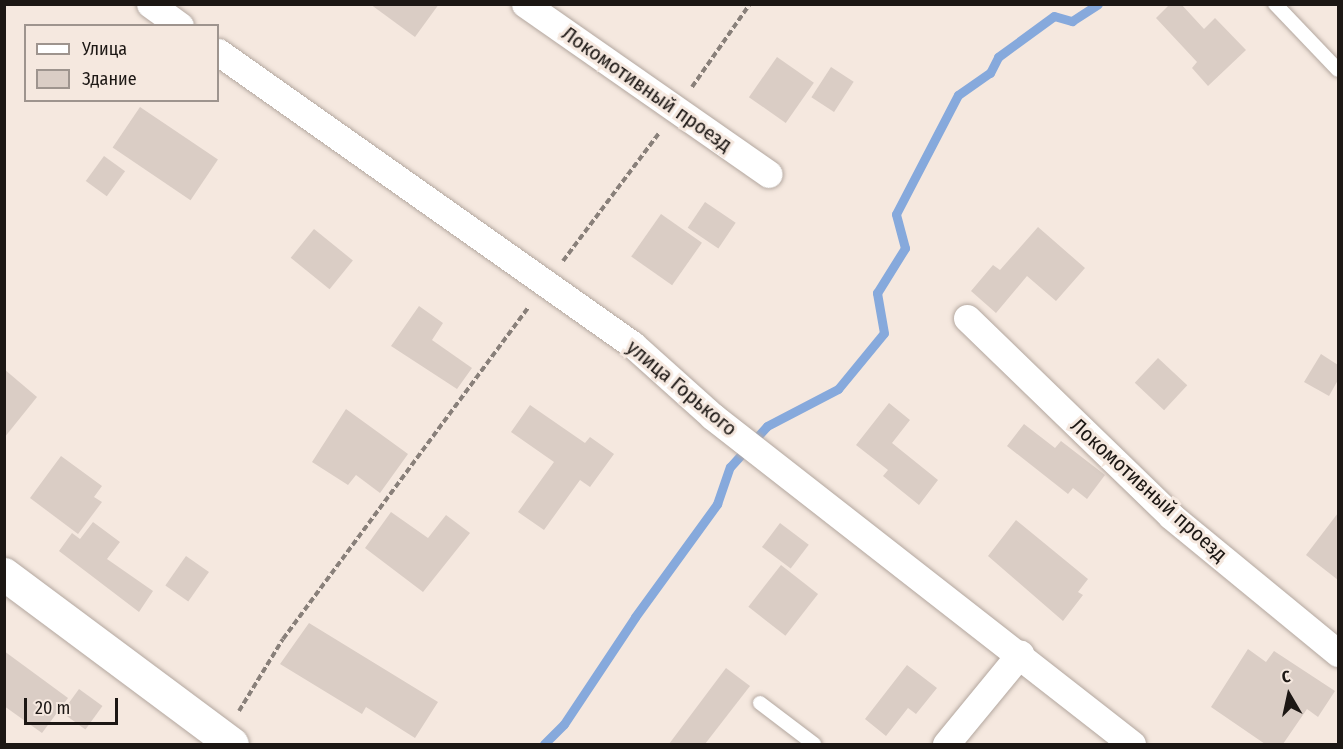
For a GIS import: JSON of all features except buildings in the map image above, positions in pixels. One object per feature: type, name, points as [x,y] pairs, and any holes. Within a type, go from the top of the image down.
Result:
[{"type":"street","points":[[150,4],[177,24]]},
{"type":"street","name":"Локомотивный проезд","points":[[525,4],[769,174]]},
{"type":"street","name":"улица Горького","points":[[219,53],[633,345],[712,416],[1020,654],[1132,744]]},
{"type":"street","name":"Локомотивный проезд","points":[[968,318],[1171,516],[1338,653]]},
{"type":"street","points":[[4,574],[227,741]]},
{"type":"street","points":[[946,744],[1020,654]]},
{"type":"lane","points":[[1275,4],[1338,70]]},
{"type":"lane","points":[[760,703],[814,744]]},
{"type":"path","points":[[227,741],[283,639],[676,110],[750,4]]},
{"type":"waterway","points":[[544,744],[564,724],[635,617],[717,504],[730,467],[767,426],[838,389],[884,333],[877,293],[905,248],[896,214],[958,95],[990,73],[998,57],[1054,16],[1072,21],[1098,4]]}]
